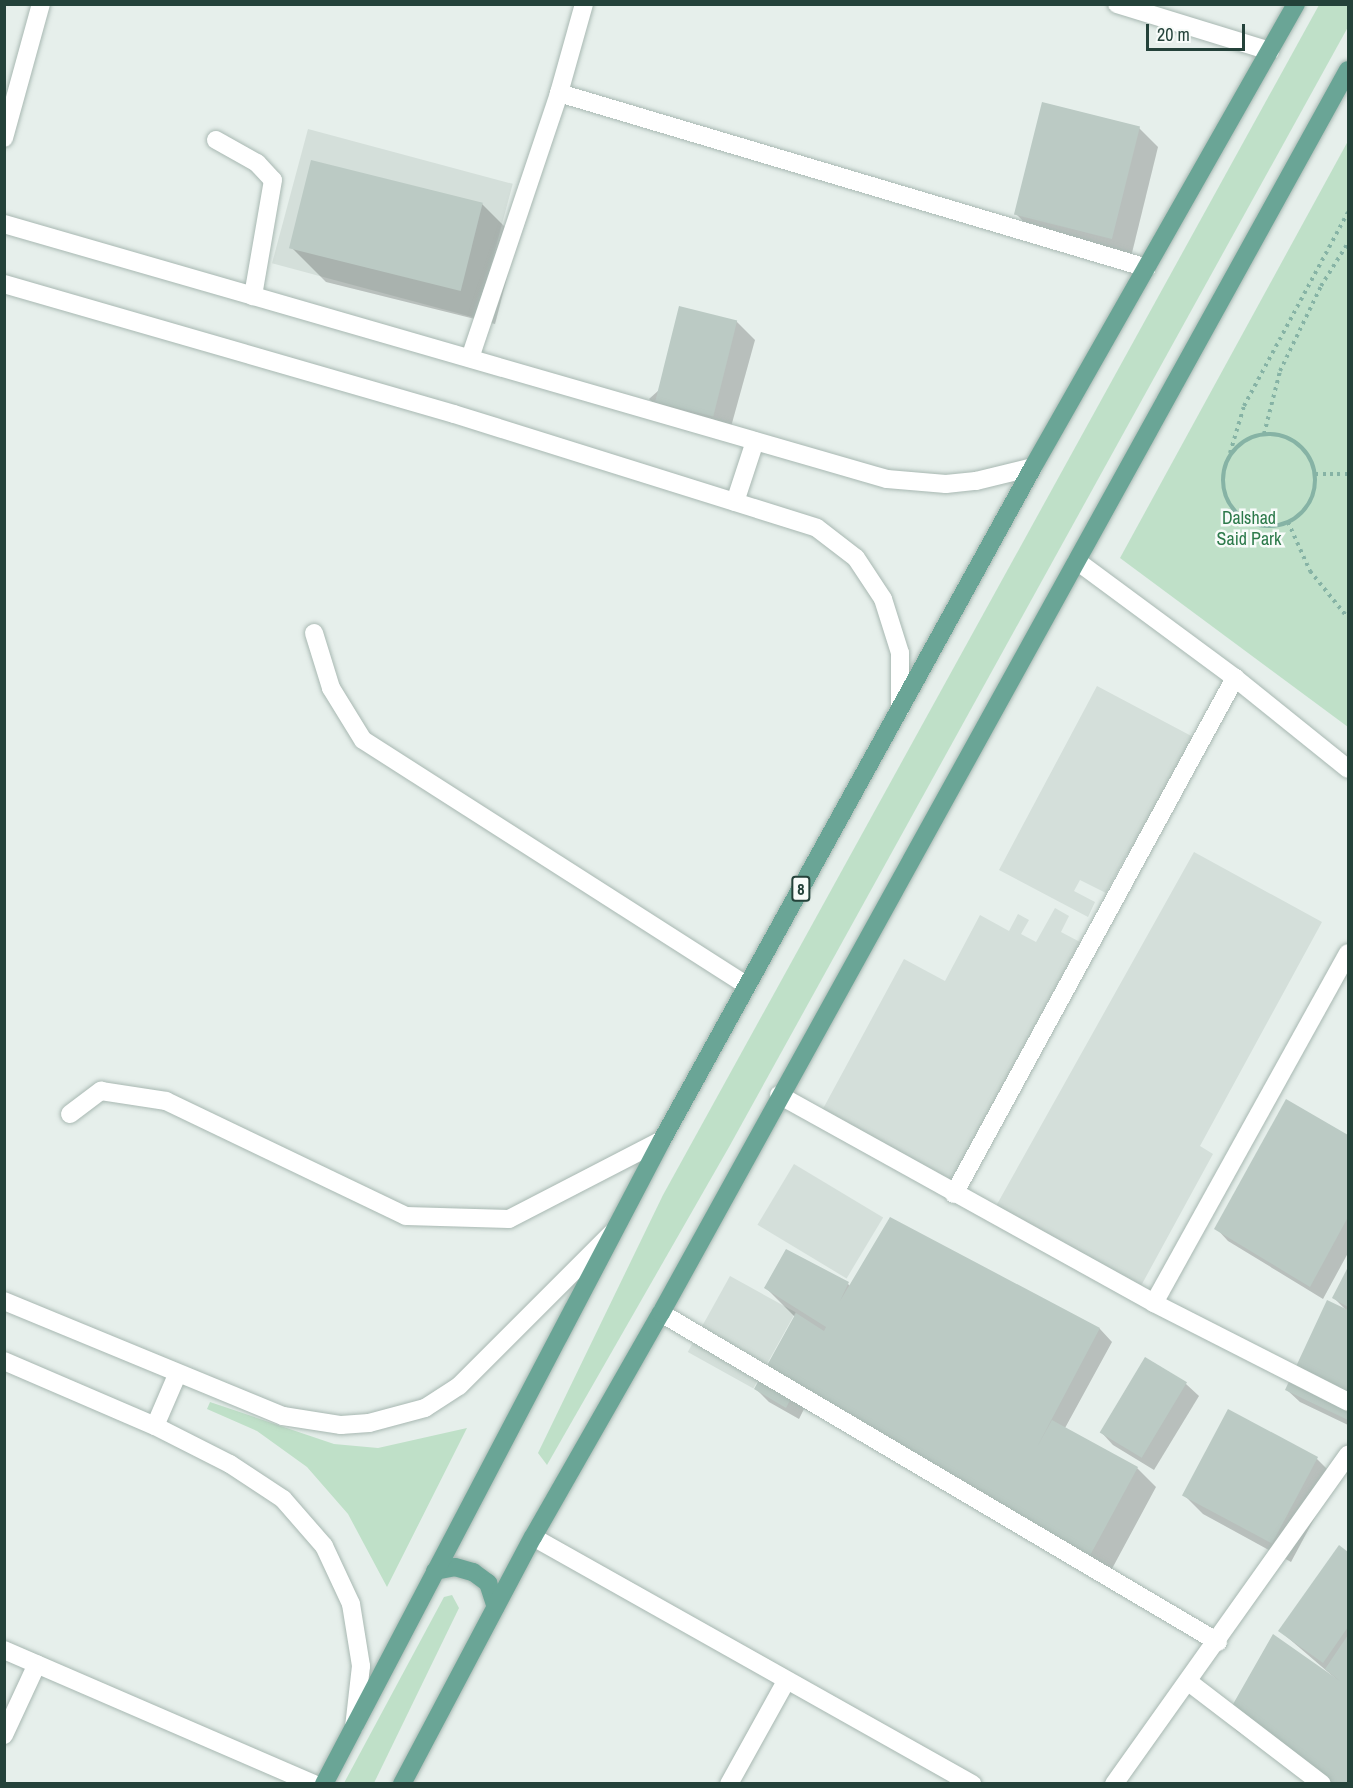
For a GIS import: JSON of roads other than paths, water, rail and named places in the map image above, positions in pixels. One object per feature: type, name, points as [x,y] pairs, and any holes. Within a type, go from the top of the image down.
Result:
[{"type":"main road","name":"8","points":[[324,1784],[662,1140],[1033,467],[1296,4]]},
{"type":"main road","points":[[402,1784],[533,1537],[661,1313],[779,1095],[1348,70]]},
{"type":"main road","points":[[435,1571],[455,1567],[473,1572],[488,1583],[496,1607]]},
{"type":"street","points":[[4,138],[41,4]]},
{"type":"street","points":[[470,358],[559,93],[584,4]]},
{"type":"street","points":[[1117,4],[1270,51]]},
{"type":"street","points":[[559,93],[1147,268]]},
{"type":"street","points":[[216,140],[257,163],[273,180],[254,296]]},
{"type":"street","points":[[4,224],[859,472],[916,482],[976,481],[1033,467]]},
{"type":"street","points":[[4,284],[454,414],[817,528],[841,543],[869,574],[883,599],[900,653],[900,710]]},
{"type":"street","points":[[735,502],[755,441]]},
{"type":"street","points":[[1077,561],[1235,678],[1348,769]]},
{"type":"street","points":[[314,633],[331,688],[363,740],[747,986]]},
{"type":"street","points":[[954,1194],[1235,678]]},
{"type":"street","points":[[1154,1303],[1348,953]]},
{"type":"street","points":[[70,1114],[101,1092],[166,1101],[406,1216],[509,1219],[662,1140]]},
{"type":"street","points":[[779,1095],[1154,1303],[1348,1402]]},
{"type":"street","points":[[4,1301],[177,1375],[283,1416],[312,1423],[341,1425],[398,1418],[426,1408],[459,1386],[613,1231]]},
{"type":"street","points":[[661,1313],[1218,1642]]},
{"type":"street","points":[[4,1360],[156,1426],[231,1464],[283,1499],[324,1546],[351,1604],[361,1666],[354,1728]]},
{"type":"street","points":[[156,1426],[177,1375]]},
{"type":"street","points":[[1114,1784],[1343,1475],[1348,1455]]},
{"type":"street","points":[[533,1537],[972,1784]]},
{"type":"street","points":[[4,1650],[313,1784]]},
{"type":"street","points":[[4,1735],[37,1664]]},
{"type":"street","points":[[729,1784],[786,1681]]},
{"type":"street","points":[[1190,1683],[1322,1784]]},
{"type":"park label","name":"Dalshad Said Park","points":[[1249,529]]}]
